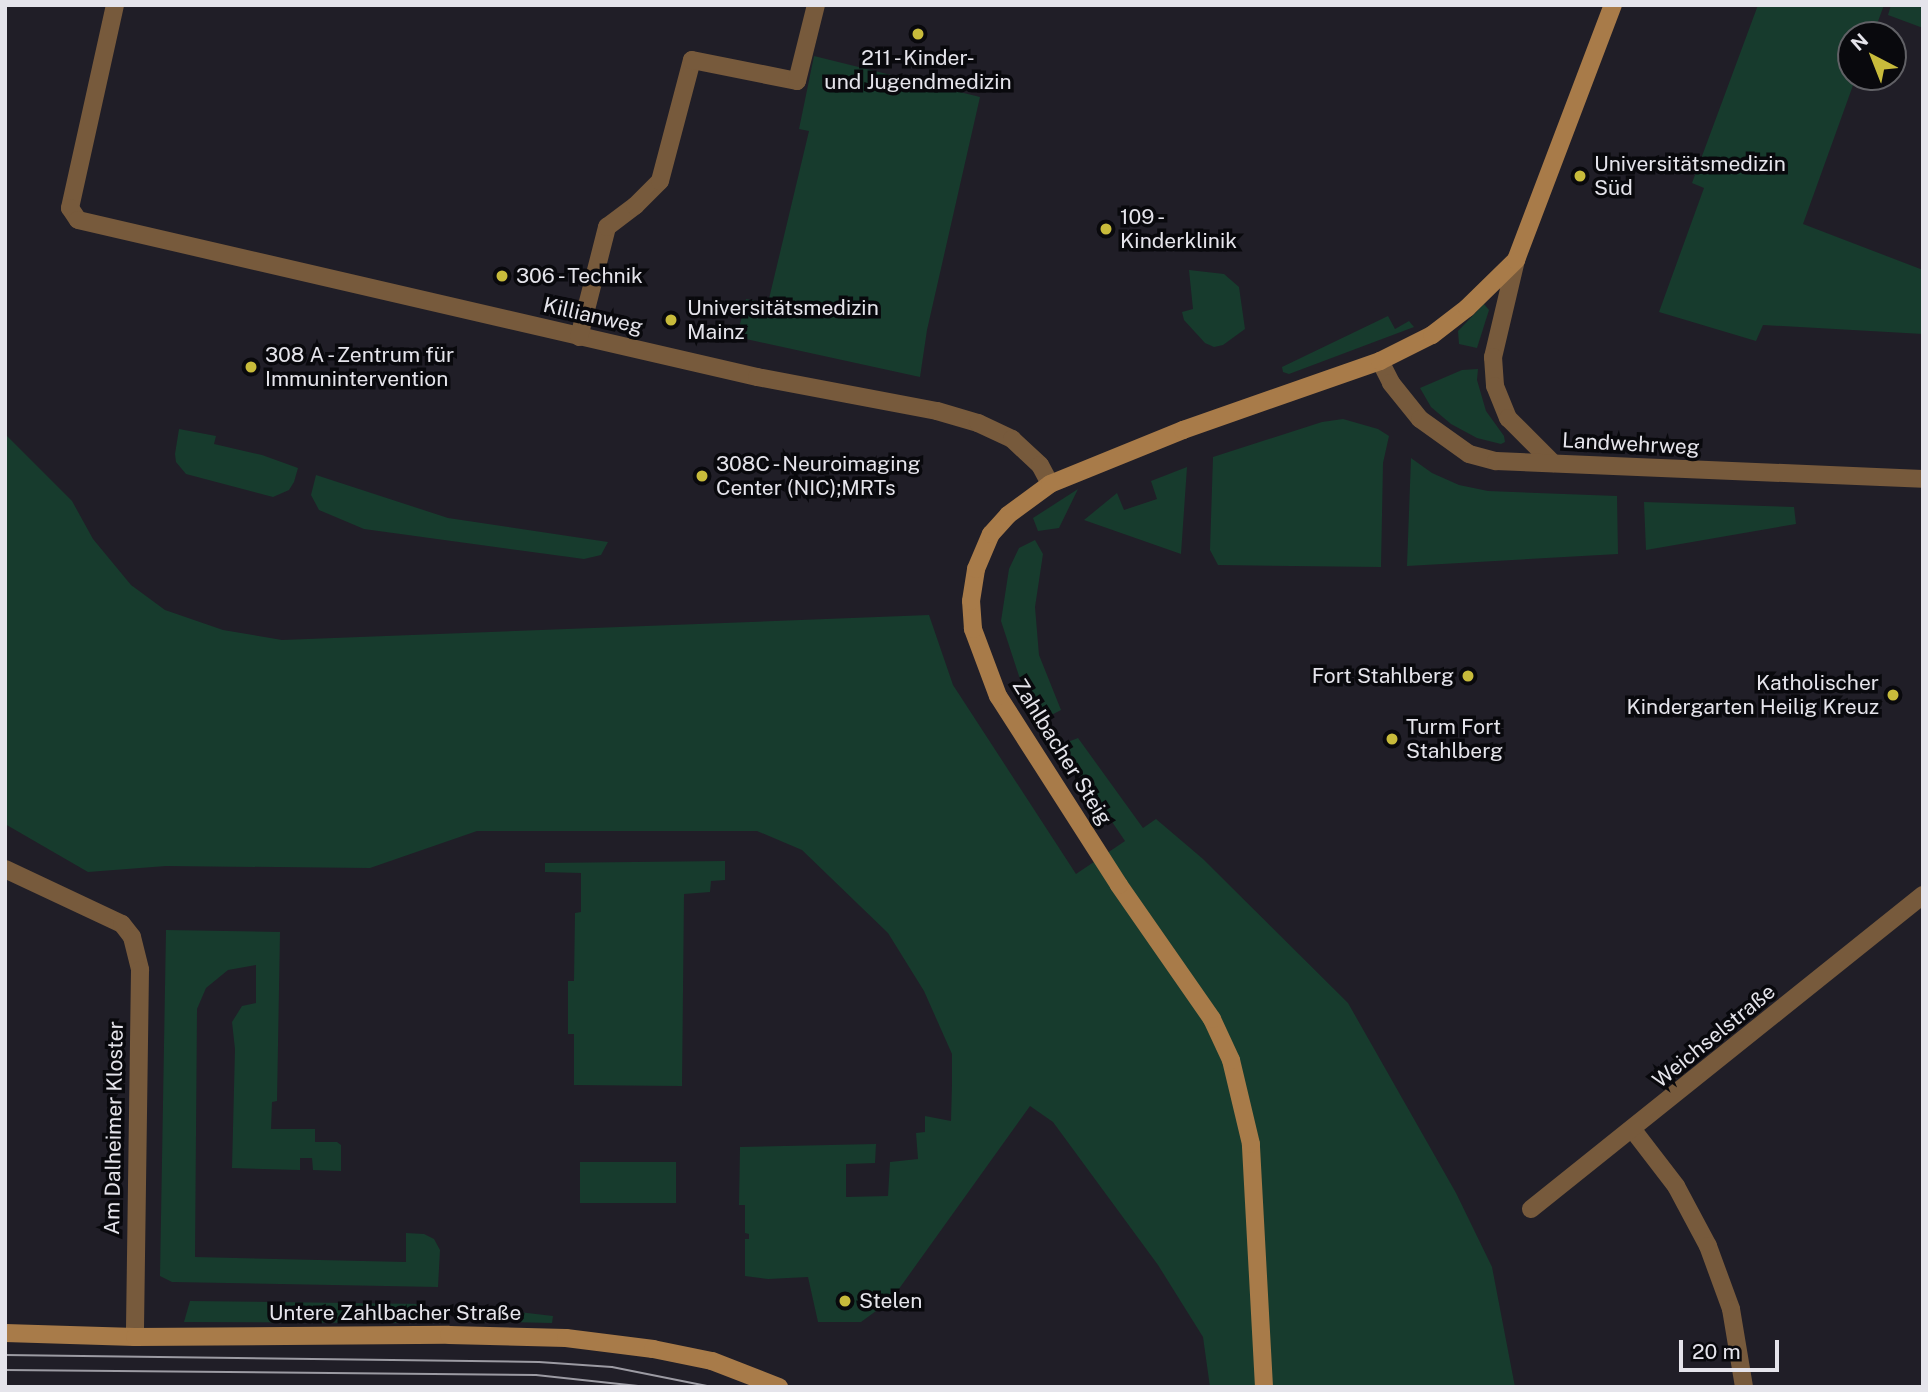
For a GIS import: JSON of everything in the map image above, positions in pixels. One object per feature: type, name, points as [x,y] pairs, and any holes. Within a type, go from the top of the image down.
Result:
[{"type":"street","name":"Killianweg","points":[[115,5],[69,208],[78,220],[757,377],[937,411],[978,422],[1012,439],[1040,465],[1050,484]]},
{"type":"street","points":[[579,337],[607,227],[635,206],[660,181],[692,60],[797,81],[816,5]]},
{"type":"street","points":[[1553,463],[1508,418],[1496,386],[1493,357],[1516,260],[1613,5]]},
{"type":"street","name":"Zahlbacher Steig","points":[[1264,1387],[1251,1144],[1231,1060],[1212,1019],[1119,885],[998,696],[973,629],[971,601],[976,569],[991,534],[1008,515],[1050,484],[1161,438],[1380,361],[1432,335],[1467,308],[1516,260]]},
{"type":"street","name":"Landwehrweg","points":[[1380,361],[1391,383],[1420,419],[1469,454],[1496,461],[1923,479]]},
{"type":"street","name":"Am Dalheimer Kloster","points":[[5,869],[121,924],[132,937],[140,970],[135,1337]]},
{"type":"street","name":"Weichselstraße","points":[[1531,1209],[1922,899]]},
{"type":"street","points":[[1633,1130],[1676,1186],[1708,1246],[1731,1309],[1744,1387]]},
{"type":"street","name":"Untere Zahlbacher Straße","points":[[5,1333],[135,1337],[474,1335],[566,1338],[653,1349],[712,1361],[779,1387]]},
{"type":"green space","points":[[1758,5],[1884,5],[1878,21],[1837,21],[1837,91],[1851,91],[1803,224],[1923,270],[1923,334],[1763,325],[1756,341],[1659,312],[1704,188],[1692,183]]},
{"type":"green space","points":[[1891,5],[1923,5],[1923,28],[1907,21],[1888,15]]},
{"type":"green space","points":[[814,56],[980,97],[927,330],[920,377],[737,337],[746,299],[768,303],[809,131],[799,129]]},
{"type":"green space","points":[[1189,270],[1224,274],[1239,287],[1245,329],[1223,345],[1214,347],[1205,343],[1184,320],[1182,312],[1193,309]]},
{"type":"green space","points":[[1484,304],[1489,310],[1477,348],[1459,344],[1458,331]]},
{"type":"green space","points":[[1388,316],[1395,329],[1409,321],[1414,327],[1289,374],[1283,372],[1282,367]]},
{"type":"green space","points":[[1478,369],[1477,380],[1486,411],[1504,436],[1505,442],[1501,444],[1477,438],[1451,424],[1431,407],[1420,388],[1462,370]]},
{"type":"green space","points":[[1343,419],[1378,429],[1389,436],[1383,463],[1381,567],[1218,565],[1210,550],[1213,457],[1322,422]]},
{"type":"green space","points":[[179,429],[216,436],[214,444],[262,455],[298,468],[294,482],[289,490],[273,497],[186,474],[176,462]]},
{"type":"green space","points":[[5,434],[72,501],[93,539],[131,585],[165,610],[223,630],[282,640],[929,615],[953,685],[1076,874],[1125,841],[1060,745],[1078,738],[1143,828],[1156,819],[1203,859],[1348,1003],[1456,1193],[1492,1267],[1515,1387],[1210,1387],[1203,1337],[1158,1265],[1053,1122],[1030,1106],[891,1300],[861,1322],[818,1322],[808,1277],[768,1279],[745,1276],[745,1239],[749,1239],[749,1234],[745,1233],[745,1205],[739,1205],[740,1147],[876,1144],[875,1163],[846,1164],[846,1197],[888,1196],[890,1162],[918,1159],[916,1133],[925,1132],[925,1116],[951,1121],[952,1084],[952,1054],[924,991],[888,933],[802,850],[757,831],[477,831],[370,868],[166,866],[88,872],[5,824]]},
{"type":"green space","points":[[1411,458],[1432,473],[1459,485],[1488,491],[1617,496],[1618,554],[1407,566]]},
{"type":"green space","points":[[1187,467],[1181,554],[1084,520],[1117,493],[1124,510],[1157,499],[1151,481]]},
{"type":"green space","points":[[316,475],[448,518],[608,542],[601,555],[584,559],[364,529],[319,510],[311,495]]},
{"type":"green space","points":[[1078,489],[1059,528],[1038,531],[1033,518]]},
{"type":"green space","points":[[1644,502],[1794,507],[1796,524],[1646,550]]},
{"type":"green space","points":[[1035,540],[1043,554],[1035,607],[1039,655],[1061,710],[1042,720],[1019,676],[1001,621],[1009,569],[1019,548]]},
{"type":"green space","points":[[725,861],[725,880],[711,881],[710,892],[684,894],[682,1086],[574,1085],[574,1034],[568,1034],[568,981],[574,981],[575,913],[581,912],[581,873],[545,872],[545,863]]},
{"type":"green space","points":[[166,930],[280,932],[277,1101],[272,1102],[271,1129],[315,1129],[315,1142],[337,1142],[341,1145],[341,1171],[313,1170],[312,1158],[300,1158],[300,1170],[232,1168],[235,1049],[232,1022],[242,1006],[256,1003],[256,965],[228,970],[206,988],[197,1009],[195,1257],[406,1262],[406,1233],[424,1234],[434,1239],[440,1250],[438,1287],[172,1282],[160,1276]]},
{"type":"green space","points":[[580,1162],[676,1162],[676,1203],[580,1203]]},
{"type":"green space","points":[[190,1301],[424,1304],[414,1323],[184,1322]]},
{"type":"green space","points":[[468,1306],[553,1316],[552,1323],[468,1321]]},
{"type":"tram line","points":[[5,1355],[539,1362],[612,1367],[712,1387]]},
{"type":"tram line","points":[[5,1370],[536,1375],[647,1387]]},
{"type":"place","name":"211 - Kinder- und Jugendmedizin","points":[[918,34]]},
{"type":"place","name":"Universitätsmedizin Süd","points":[[1580,176]]},
{"type":"place","name":"109 - Kinderklinik","points":[[1106,229]]},
{"type":"place","name":"306 - Technik","points":[[502,276]]},
{"type":"place","name":"Universitätsmedizin Mainz","points":[[671,320]]},
{"type":"place","name":"308 A - Zentrum für Immunintervention","points":[[251,367]]},
{"type":"place","name":"308C - Neuroimaging Center (NIC);MRTs","points":[[702,476]]},
{"type":"place","name":"Fort Stahlberg","points":[[1468,676]]},
{"type":"place","name":"Katholischer Kindergarten Heilig Kreuz","points":[[1893,695]]},
{"type":"place","name":"Turm Fort Stahlberg","points":[[1392,739]]},
{"type":"place","name":"Stelen","points":[[845,1301]]}]
